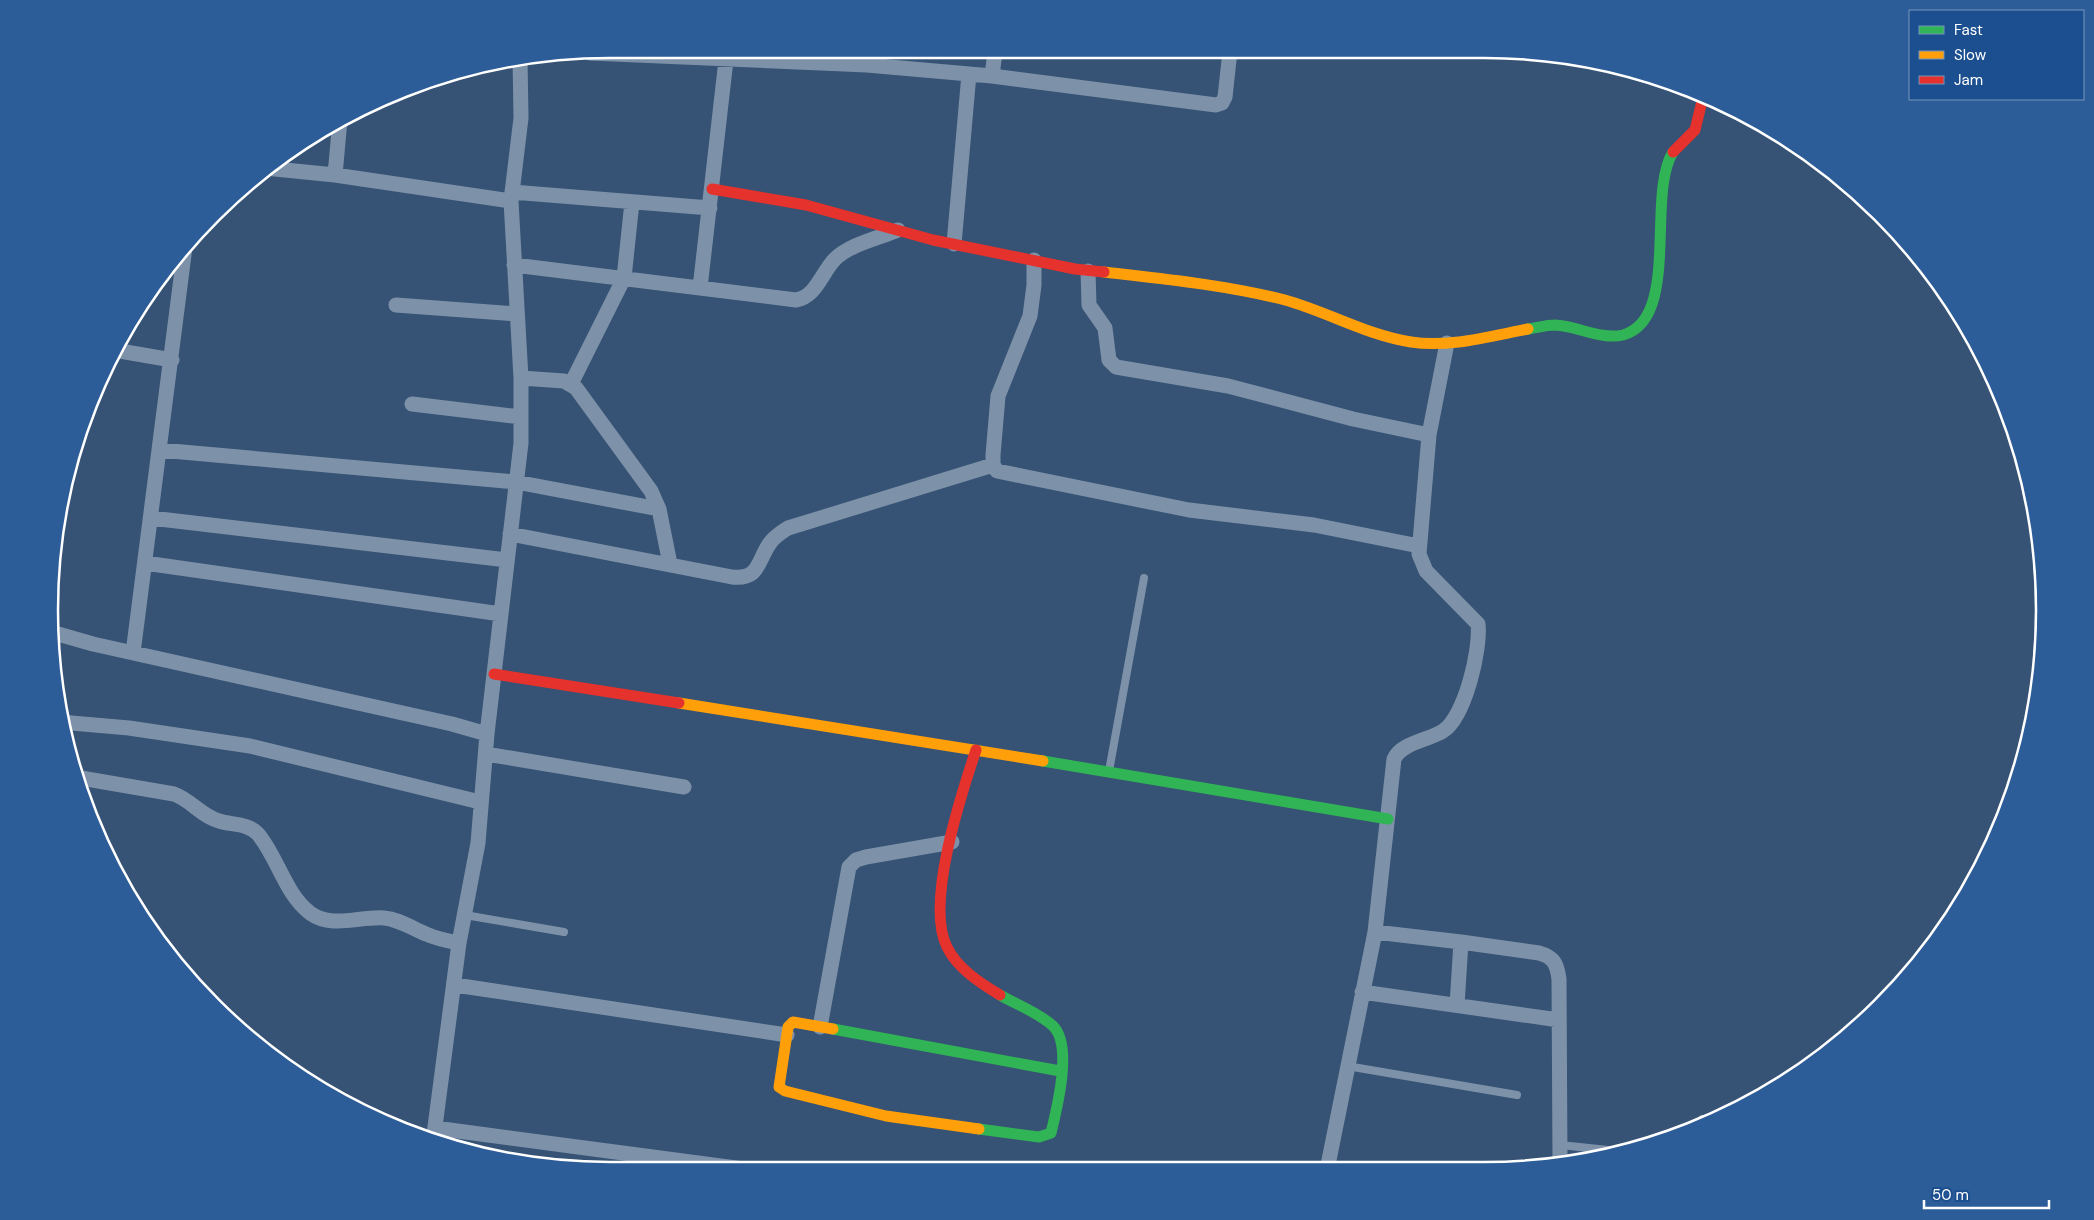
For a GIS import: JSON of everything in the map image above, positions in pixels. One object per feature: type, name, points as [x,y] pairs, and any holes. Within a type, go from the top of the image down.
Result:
[{"type":"street","points":[[687,58],[726,60],[868,59],[969,74],[1216,105],[1222,103],[1225,97],[1229,58]]},
{"type":"street","points":[[992,76],[995,58]]},
{"type":"street","points":[[700,288],[726,60]]},
{"type":"street","points":[[434,1134],[459,943],[466,915],[478,843],[487,734],[516,482],[521,417],[521,378],[512,196],[521,118],[520,65]]},
{"type":"street","points":[[954,244],[969,74]]},
{"type":"street","points":[[712,189],[791,202],[954,244],[1088,271],[1187,281],[1250,292],[1287,301],[1389,338],[1412,342],[1447,343],[1493,336],[1543,325],[1560,326],[1614,336],[1630,333],[1638,328],[1645,320],[1653,304],[1658,276],[1663,174],[1672,153],[1695,130],[1702,103]]},
{"type":"street","points":[[335,175],[339,129]]},
{"type":"street","points":[[278,169],[512,196],[710,208]]},
{"type":"street","points":[[571,384],[624,278],[632,202]]},
{"type":"street","points":[[514,265],[789,300],[801,299],[812,291],[830,266],[843,253],[898,230]]},
{"type":"street","points":[[133,653],[184,260]]},
{"type":"street","points":[[993,465],[998,396],[1030,316],[1033,303],[1034,260]]},
{"type":"street","points":[[1088,271],[1089,305],[1104,328],[1109,360],[1116,367],[1228,386],[1353,419],[1430,435]]},
{"type":"street","points":[[396,305],[517,314]]},
{"type":"street","points":[[1329,1162],[1375,932],[1388,819],[1392,764],[1395,756],[1402,750],[1441,733],[1452,723],[1471,677],[1479,628],[1473,617],[1426,571],[1421,563],[1419,546],[1430,435],[1447,343]]},
{"type":"street","points":[[122,351],[172,360]]},
{"type":"street","points":[[521,378],[554,379],[571,384],[576,388],[645,482],[659,509],[670,564]]},
{"type":"street","points":[[412,404],[521,417]]},
{"type":"street","points":[[160,450],[516,482],[659,509]]},
{"type":"street","points":[[993,465],[1002,473],[1189,510],[1314,525],[1419,546]]},
{"type":"street","points":[[510,534],[732,577],[746,577],[755,572],[770,542],[788,528],[993,465]]},
{"type":"street","points":[[151,518],[507,560]]},
{"type":"street","points":[[145,563],[501,614]]},
{"type":"street","points":[[59,634],[133,653],[452,724],[487,734]]},
{"type":"street","points":[[494,674],[976,750],[1388,819]]},
{"type":"street","points":[[69,723],[129,728],[250,746],[480,802]]},
{"type":"street","points":[[976,750],[963,789],[952,842],[942,893],[941,927],[947,947],[972,976],[993,992],[1043,1019],[1058,1030],[1063,1041],[1060,1071],[1052,1130],[1047,1136],[930,1123],[878,1114],[781,1088],[778,1081],[789,1025],[793,1022],[1060,1071]]},
{"type":"street","points":[[486,754],[684,787]]},
{"type":"street","points":[[84,779],[174,794],[185,798],[206,815],[218,821],[247,827],[256,833],[268,848],[299,903],[312,914],[332,921],[386,918],[439,939],[459,943]]},
{"type":"street","points":[[820,1027],[848,868],[856,860],[866,857],[952,842]]},
{"type":"street","points":[[1375,932],[1461,942],[1539,954],[1552,958],[1558,969],[1560,1157]]},
{"type":"street","points":[[1457,1006],[1461,942]]},
{"type":"street","points":[[455,985],[787,1035]]},
{"type":"street","points":[[1362,992],[1559,1020]]},
{"type":"street","points":[[441,1136],[679,1162]]},
{"type":"lane","points":[[1109,772],[1144,578]]},
{"type":"lane","points":[[466,915],[564,932]]},
{"type":"lane","points":[[1347,1066],[1517,1095]]},
{"type":"lane","points":[[1560,1145],[1603,1149]]},
{"type":"traffic: fast","points":[[1528,329],[1555,325],[1606,336],[1615,336],[1623,335],[1641,324],[1651,306],[1657,281],[1662,196],[1665,172],[1673,152]]},
{"type":"traffic: fast","points":[[1043,761],[1388,819]]},
{"type":"traffic: fast","points":[[979,1129],[1039,1137],[1051,1133],[1060,1093],[1063,1062],[1059,1035],[1053,1026],[1041,1017],[1000,995]]},
{"type":"traffic: fast","points":[[833,1029],[1060,1071]]},
{"type":"traffic: slow","points":[[1104,272],[1240,290],[1285,300],[1363,329],[1394,339],[1411,342],[1455,342],[1528,329]]},
{"type":"traffic: slow","points":[[679,703],[1043,761]]},
{"type":"traffic: slow","points":[[833,1029],[793,1022],[788,1027],[779,1087],[785,1091],[886,1116],[979,1129]]},
{"type":"traffic: jam","points":[[1673,152],[1695,130],[1702,103]]},
{"type":"traffic: jam","points":[[712,189],[806,205],[933,240],[1075,269],[1104,272]]},
{"type":"traffic: jam","points":[[494,674],[679,703]]},
{"type":"traffic: jam","points":[[976,750],[954,821],[948,849],[940,904],[941,928],[947,947],[957,962],[977,980],[1000,995]]}]
